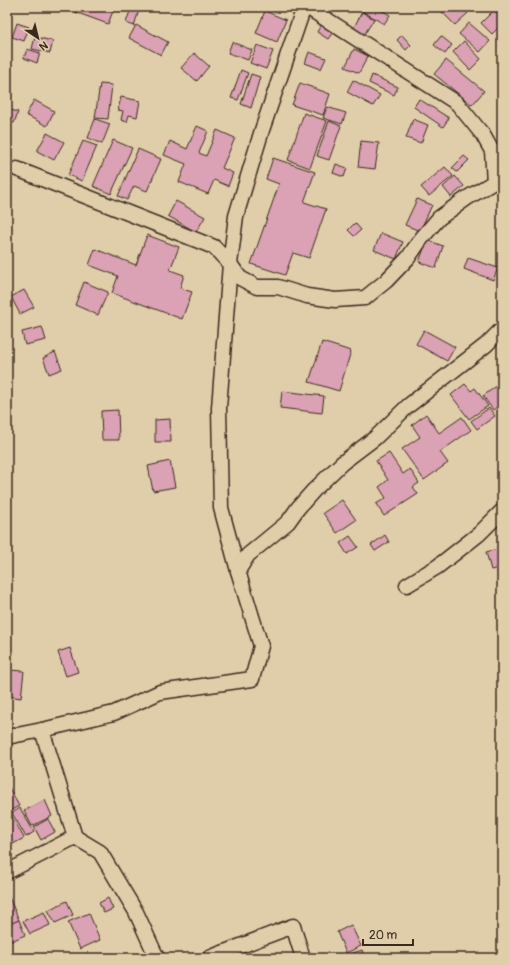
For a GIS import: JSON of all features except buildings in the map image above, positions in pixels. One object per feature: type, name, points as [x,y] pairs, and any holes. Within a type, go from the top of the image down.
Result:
[{"type":"street","points":[[7,737],[114,714],[160,692],[252,678],[261,646],[238,571],[221,508],[219,408],[230,264],[236,216],[262,130],[304,7]]},
{"type":"street","points":[[17,169],[214,248],[230,264],[240,278],[257,287],[278,287],[306,296],[335,300],[365,298],[386,281],[408,258],[421,239],[439,218],[466,198],[498,179],[492,151],[483,136],[457,103],[307,7]]},
{"type":"street","points":[[238,571],[248,555],[288,522],[306,499],[342,463],[375,438],[408,406],[486,345],[502,329]]},
{"type":"street","points":[[407,585],[437,567],[479,534],[502,511]]},
{"type":"street","points":[[42,730],[75,837],[100,852],[136,912],[157,958]]},
{"type":"street","points":[[7,872],[75,837]]},
{"type":"street","points":[[209,958],[293,926],[303,958]]}]
